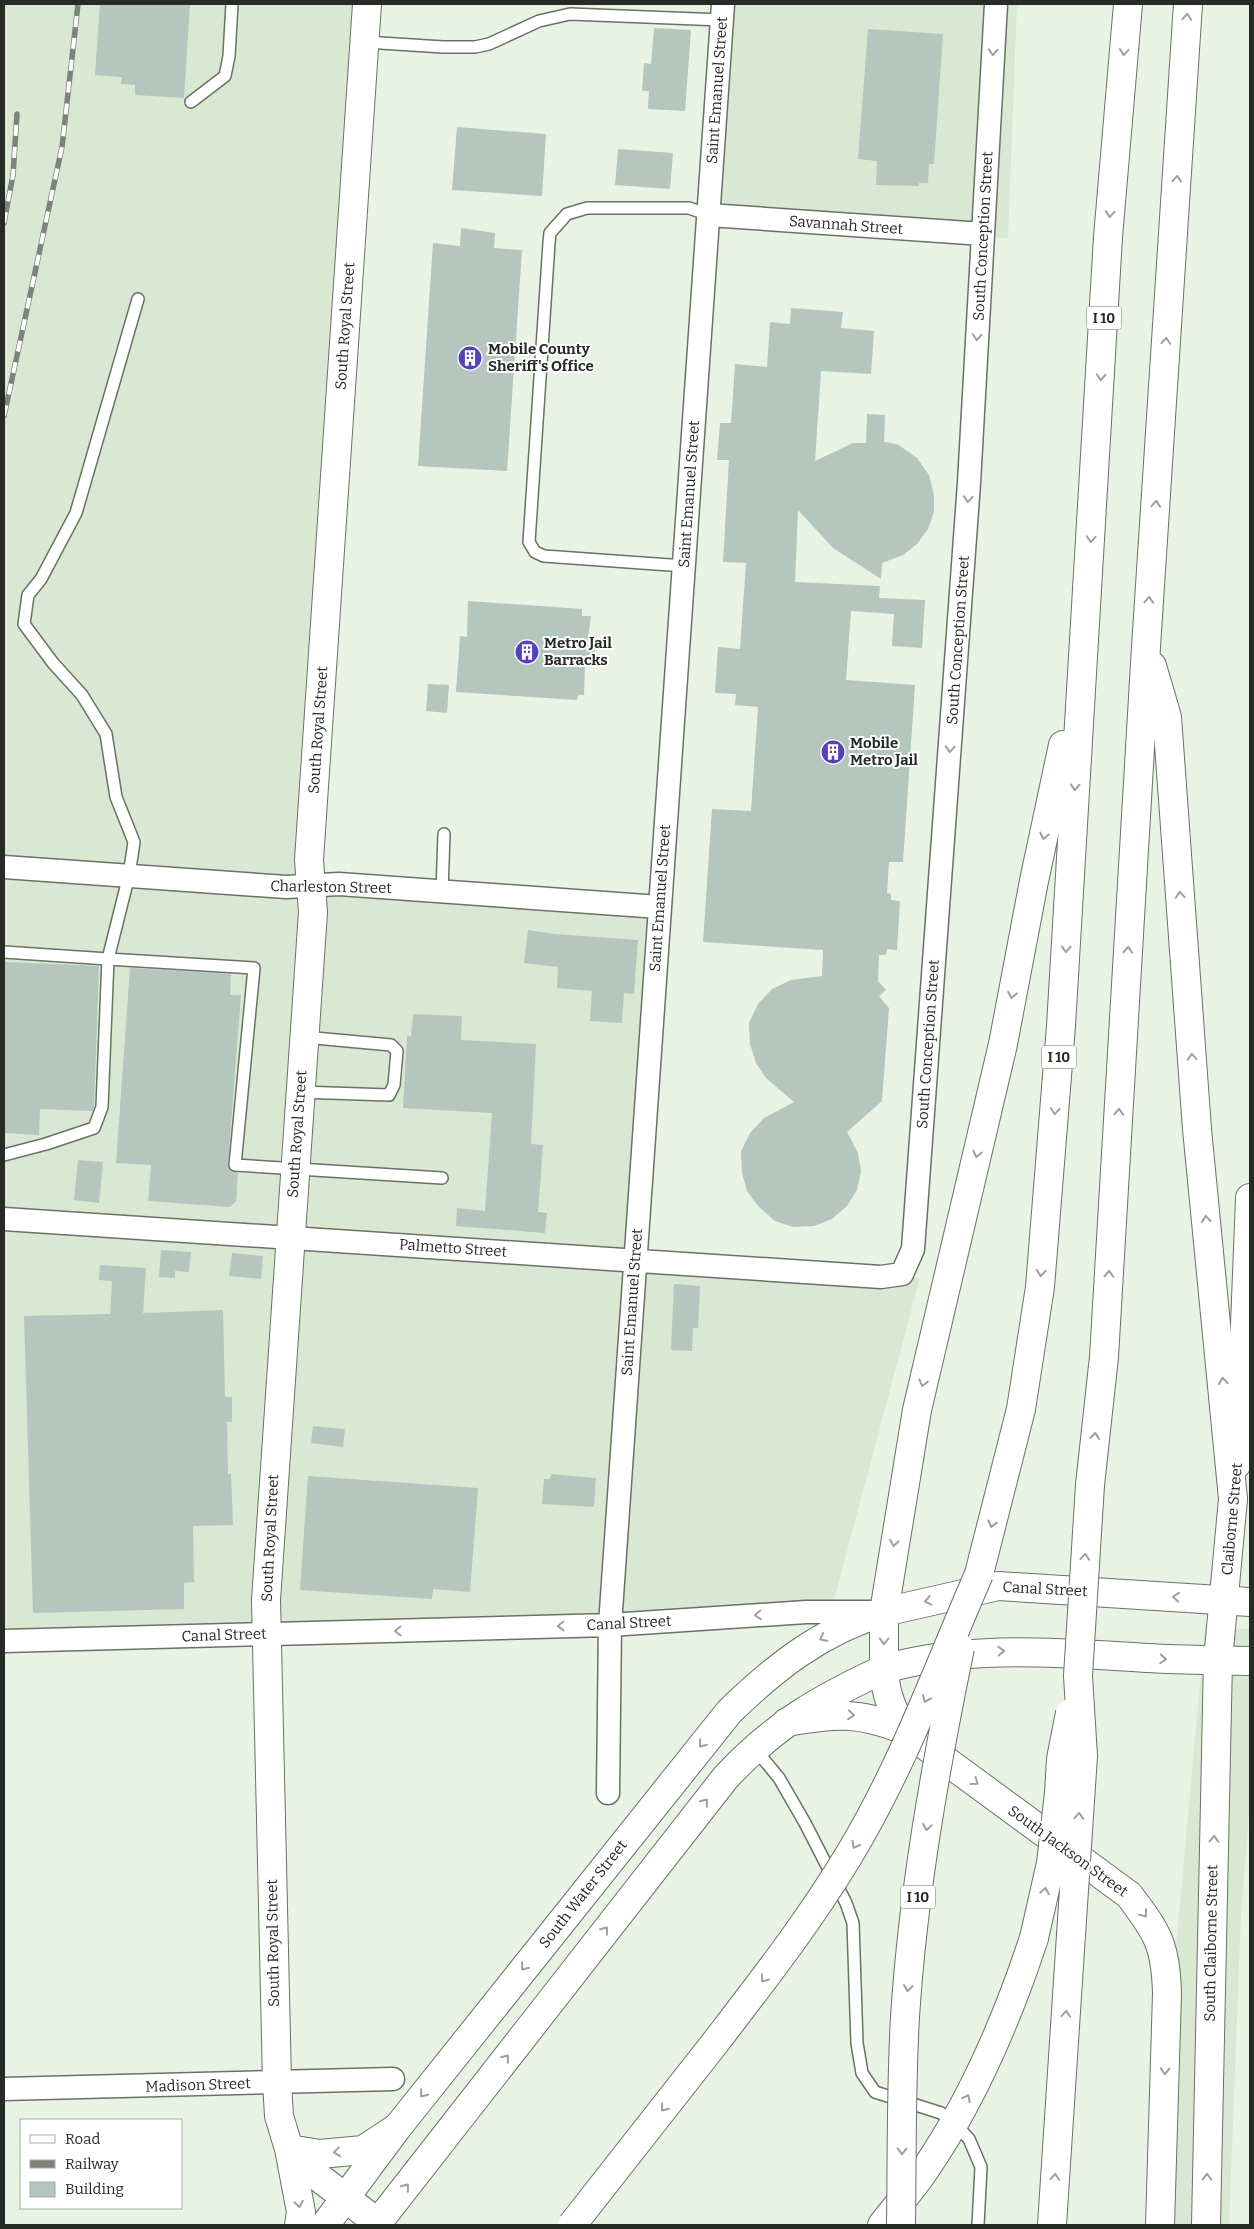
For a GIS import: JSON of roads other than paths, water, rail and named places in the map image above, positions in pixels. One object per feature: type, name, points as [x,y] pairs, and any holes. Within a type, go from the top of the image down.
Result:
[{"type":"main road","name":"South Royal Street","points":[[367,4],[309,860],[313,912],[266,1600],[266,1634],[279,2116],[289,2149],[308,2170],[377,2224]]},
{"type":"main road","name":"I 10","points":[[901,2225],[905,2018],[921,1866],[942,1738],[961,1644],[1022,1409],[1040,1287],[1060,1035],[1108,237],[1128,4]]},
{"type":"main road","points":[[1052,2225],[1083,1756],[1078,1676],[1090,1485],[1104,1357],[1146,647],[1188,4]]},
{"type":"main road","name":"South Jackson Street","points":[[1084,633],[1003,1044],[916,1410],[884,1612],[884,1669],[890,1707],[904,1730],[1130,1895],[1149,1921],[1161,1943],[1166,1970],[1167,1994],[1160,2225]]},
{"type":"main road","points":[[1146,647],[1167,717],[1197,1129],[1233,1499]]},
{"type":"main road","name":"Claiborne Street","points":[[1218,1660],[1238,1601],[1233,1499],[1242,1401],[1250,1198]]},
{"type":"main road","points":[[572,2225],[777,1963],[832,1884],[868,1822],[900,1760],[979,1574]]},
{"type":"main road","name":"Canal Street","points":[[884,1612],[998,1586],[1238,1601]]},
{"type":"main road","name":"South Water Street","points":[[326,2225],[397,2128],[729,1712],[768,1676],[808,1646],[856,1622],[884,1612]]},
{"type":"main road","points":[[377,2224],[711,1793],[754,1747],[785,1722],[823,1699],[884,1669],[938,1657],[993,1652],[1059,1652],[1250,1661]]},
{"type":"main road","name":"South Claiborne Street","points":[[1206,2225],[1218,1660]]},
{"type":"main road","points":[[882,2225],[924,2172],[954,2123],[1003,2024],[1034,1938],[1051,1863],[1061,1759],[1078,1676]]},
{"type":"main road","points":[[785,1722],[835,1714],[876,1720],[904,1730]]},
{"type":"main road","points":[[299,2225],[301,2212],[289,2149],[320,2154],[363,2150],[397,2128]]},
{"type":"street","name":"South Conception Street","points":[[902,1274],[913,1249],[969,483],[996,4]]},
{"type":"street","name":"Saint Emanuel Street","points":[[608,1793],[610,1625],[722,12]]},
{"type":"street","name":"Savannah Street","points":[[708,215],[983,234]]},
{"type":"street","name":"Charleston Street","points":[[4,867],[286,887],[339,884],[659,907]]},
{"type":"street","name":"Palmetto Street","points":[[4,1219],[881,1277],[902,1274]]},
{"type":"street","name":"Canal Street","points":[[4,1641],[610,1625],[806,1612],[884,1612]]},
{"type":"street","name":"Madison Street","points":[[4,2089],[392,2080]]},
{"type":"lane","points":[[191,102],[225,76],[232,4]]},
{"type":"lane","points":[[364,42],[475,47],[489,44],[539,21],[570,14],[722,12]]},
{"type":"lane","points":[[684,566],[544,556],[535,552],[529,542],[550,233],[567,214],[587,208],[689,208],[708,215]]},
{"type":"lane","points":[[4,1155],[46,1144],[94,1128],[102,1107],[108,959],[129,875],[134,842],[116,797],[106,734],[82,695],[53,663],[24,624],[28,595],[41,579],[76,513],[138,299]]},
{"type":"lane","points":[[442,892],[444,834]]},
{"type":"lane","points":[[4,952],[254,968],[235,1165],[442,1178]]},
{"type":"lane","points":[[300,1092],[389,1095],[394,1085],[397,1051],[392,1045],[304,1037]]},
{"type":"lane","points":[[754,1747],[779,1778],[801,1815],[853,1923],[858,2043],[862,2073],[875,2092],[941,2113],[954,2123],[969,2139],[981,2167],[978,2225]]},
{"type":"railway","points":[[4,416],[62,147],[78,4]]},
{"type":"railway","points":[[4,223],[13,175],[17,114]]},
{"type":"place","name":"Mobile County Sheriff's Office","points":[[470,358]]},
{"type":"place","name":"Metro Jail Barracks","points":[[527,652]]},
{"type":"place","name":"Mobile Metro Jail","points":[[833,752]]}]
